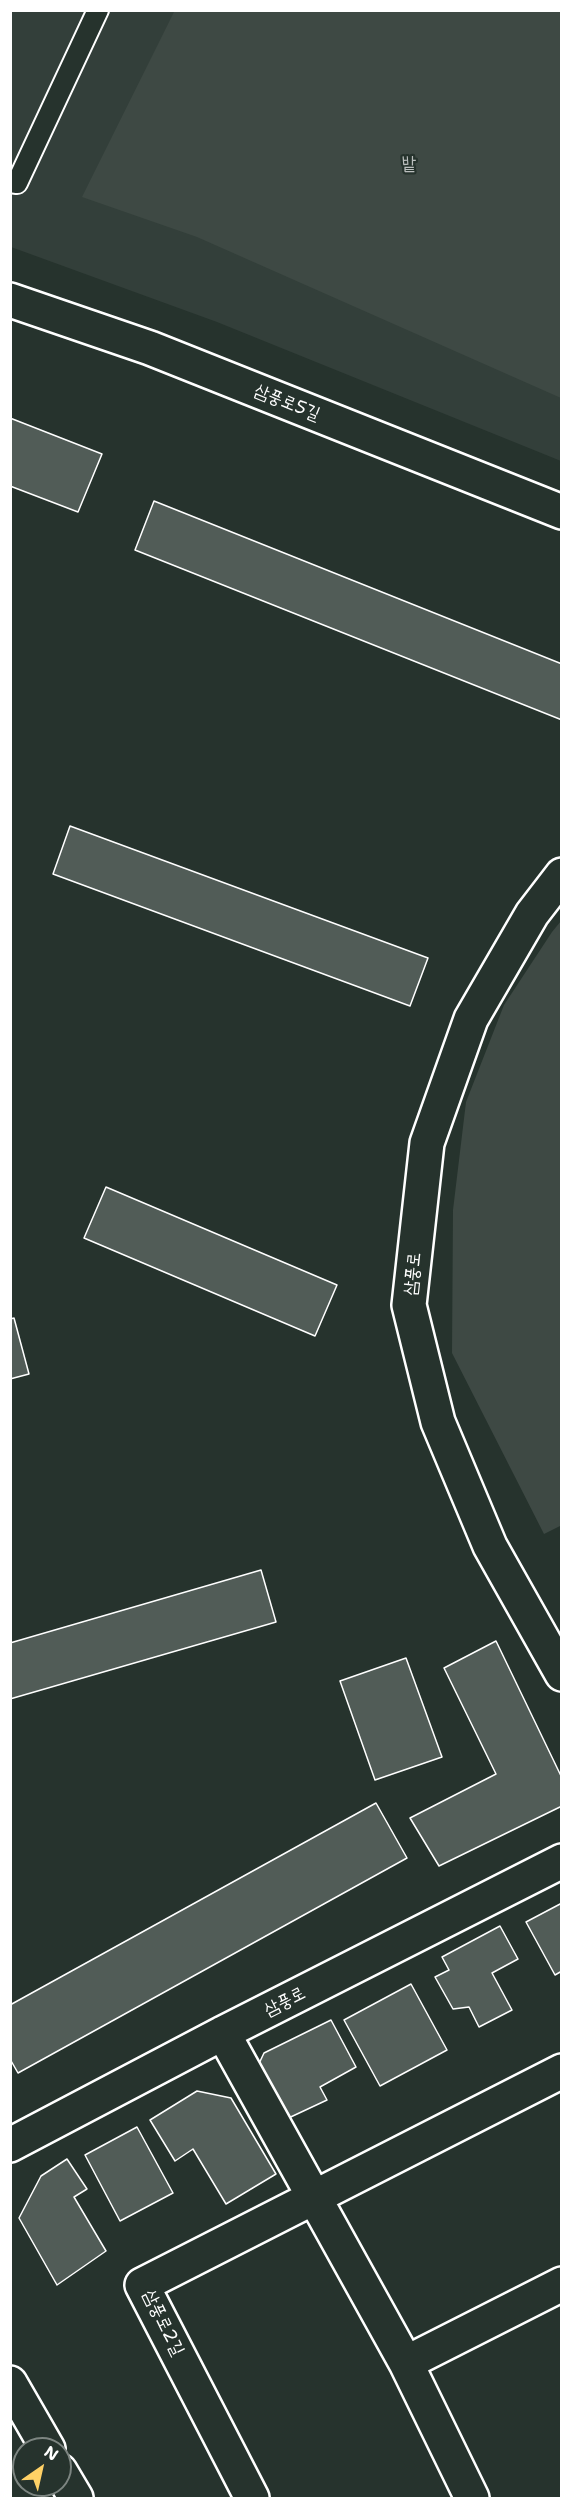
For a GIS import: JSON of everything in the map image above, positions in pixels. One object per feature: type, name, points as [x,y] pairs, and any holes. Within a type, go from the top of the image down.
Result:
[{"type":"street","name":"삼풍로5길","points":[[10,300],[150,348],[561,512]]},
{"type":"street","name":"삼풍로","points":[[560,1670],[490,1546],[442,1433],[409,1305],[427,1143],[471,1019],[532,914],[561,875]]},
{"type":"street","name":"삼풍로","points":[[10,2145],[223,2033],[561,1861]]},
{"type":"street","points":[[223,2033],[405,2363],[472,2499]]},
{"type":"street","name":"삼풍로2길","points":[[252,2499],[142,2285],[561,2071]]},
{"type":"street","points":[[405,2363],[561,2284]]},
{"type":"street","points":[[10,2383],[41,2437]]},
{"type":"lane","points":[[10,182],[17,183],[98,10]]},
{"type":"shaded area","name":"밭","points":[[10,11],[561,11],[561,461],[217,322],[11,247]]},
{"type":"green space","name":"밭","points":[[175,10],[561,11],[561,398],[197,237],[82,197]]},
{"type":"green space","points":[[561,921],[562,1525],[544,1534],[452,1353],[453,1210],[466,1102],[504,1005]]},
{"type":"building","points":[[10,418],[102,454],[78,512],[10,486]]},
{"type":"building","points":[[154,501],[562,664],[562,720],[135,550]]},
{"type":"building","points":[[70,826],[428,958],[410,1006],[53,874]]},
{"type":"building","points":[[106,1187],[337,1285],[315,1336],[84,1238]]},
{"type":"building","points":[[14,1318],[29,1374],[10,1379],[10,1319]]},
{"type":"building","points":[[261,1570],[276,1622],[10,1699],[10,1643]]},
{"type":"building","points":[[496,1641],[562,1778],[562,1806],[439,1866],[410,1818],[496,1774],[444,1668]]},
{"type":"building","points":[[406,1658],[442,1757],[375,1780],[340,1681]]},
{"type":"building","points":[[376,1803],[407,1858],[18,2073],[10,2059],[10,2005]]},
{"type":"building","points":[[562,1903],[562,1971],[555,1975],[526,1922]]},
{"type":"building","points":[[500,1926],[518,1959],[492,1973],[512,2010],[479,2027],[469,2007],[453,2009],[435,1977],[449,1970],[442,1957]]},
{"type":"building","points":[[411,1984],[447,2050],[380,2086],[344,2020]]},
{"type":"building","points":[[331,2020],[356,2067],[320,2087],[327,2100],[280,2122],[255,2072],[264,2053]]},
{"type":"building","points":[[197,2091],[231,2098],[276,2174],[226,2204],[193,2149],[175,2161],[150,2120]]},
{"type":"building","points":[[137,2127],[173,2193],[120,2221],[85,2155]]},
{"type":"building","points":[[67,2159],[87,2189],[74,2197],[106,2251],[57,2285],[19,2218],[41,2176]]}]
